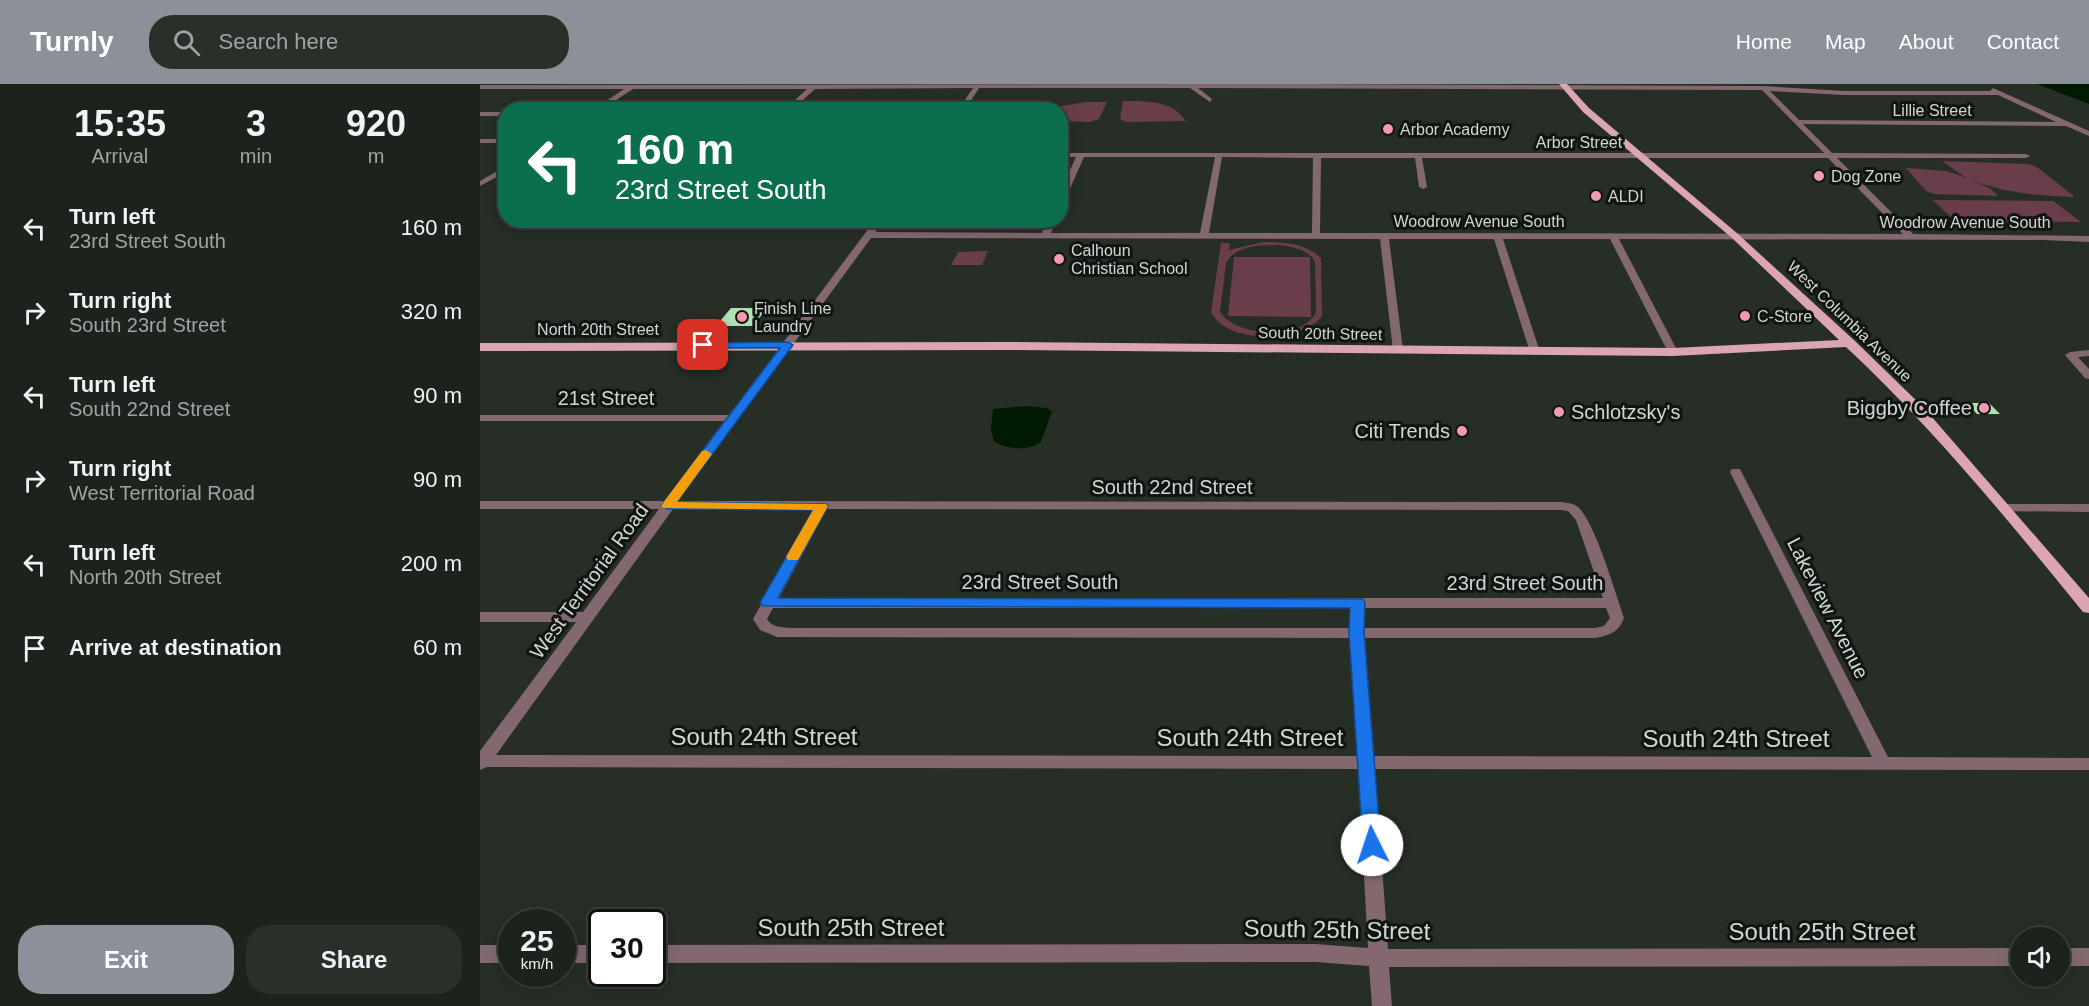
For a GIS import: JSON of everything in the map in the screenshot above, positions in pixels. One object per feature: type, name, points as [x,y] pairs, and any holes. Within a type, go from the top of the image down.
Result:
[{"type":"main road","name":"West Columbia Avenue","points":[[1565,86],[1586,110],[1735,236],[1918,410],[2089,608]]},
{"type":"main road","name":"South 20th Street","points":[[788,345],[1673,352],[1851,344]]},
{"type":"main road","name":"North 20th Street","points":[[480,346],[788,345]]},
{"type":"street","points":[[1469,84],[1482,86]]},
{"type":"street","points":[[1927,84],[1936,93]]},
{"type":"street","points":[[1981,84],[2089,134]]},
{"type":"street","points":[[480,88],[546,86],[1565,86],[1762,87],[2001,93]]},
{"type":"street","points":[[796,102],[813,86]]},
{"type":"street","points":[[967,102],[978,86]]},
{"type":"street","points":[[1192,86],[1209,100]]},
{"type":"street","points":[[609,102],[632,87]]},
{"type":"street","points":[[1762,87],[1910,236]]},
{"type":"street","points":[[480,114],[498,114]]},
{"type":"street","name":"Lillie Street","points":[[1796,122],[2067,124]]},
{"type":"street","points":[[480,141],[498,141]]},
{"type":"street","name":"Arbor Street","points":[[1068,155],[2026,156]]},
{"type":"street","points":[[1068,184],[1081,155]]},
{"type":"street","points":[[1204,236],[1219,155]]},
{"type":"street","points":[[1316,235],[1317,155]]},
{"type":"street","points":[[1418,155],[1423,187]]},
{"type":"street","points":[[480,173],[498,173]]},
{"type":"street","points":[[480,184],[498,175]]},
{"type":"street","name":"West Territorial Road","points":[[481,762],[874,228]]},
{"type":"street","points":[[1045,236],[1048,228]]},
{"type":"street","name":"Woodrow Avenue South","points":[[869,235],[1910,236],[2089,239]]},
{"type":"street","points":[[1384,236],[1398,351]]},
{"type":"street","points":[[1498,236],[1535,352]]},
{"type":"street","points":[[1613,236],[1673,352]]},
{"type":"street","points":[[2089,353],[2070,355],[2089,376]]},
{"type":"street","name":"21st Street","points":[[480,418],[733,417]]},
{"type":"street","name":"Lakeview Avenue","points":[[1736,472],[1883,763]]},
{"type":"street","name":"South 22nd Street","points":[[480,506],[1561,506],[1572,508],[1582,519],[1613,603]]},
{"type":"street","points":[[768,603],[822,506]]},
{"type":"street","points":[[2005,508],[2089,508]]},
{"type":"street","name":"23rd Street South","points":[[768,603],[1358,603],[1613,603],[1617,618],[1609,631],[1595,633],[792,633],[767,629],[761,624],[760,619],[768,603]]},
{"type":"street","points":[[1358,603],[1357,633],[1382,1006]]},
{"type":"street","points":[[480,617],[587,617]]},
{"type":"street","name":"South 24th Street","points":[[481,762],[2089,764]]},
{"type":"street","name":"South 25th Street","points":[[666,954],[1315,953],[1379,958],[2010,957]]},
{"type":"street","points":[[480,954],[498,954]]},
{"type":"street","points":[[2070,957],[2089,957]]},
{"type":"shaded area","points":[[2037,84],[2089,84],[2089,104]]},
{"type":"shaded area","points":[[1123,101],[1166,105],[1186,121],[1127,122],[1120,119]]},
{"type":"shaded area","points":[[1107,102],[1099,119],[1090,122],[1068,121],[1068,105]]},
{"type":"shaded area","points":[[1942,161],[2028,164],[2037,167],[2075,197],[2021,193],[1995,188],[1969,179],[1990,188],[1998,196],[1934,194],[1926,191],[1906,168],[1947,171],[1966,178]]},
{"type":"shaded area","points":[[1933,200],[2053,201],[2081,222],[1955,221]]},
{"type":"shaded area","points":[[1271,242],[1294,244],[1315,253],[1321,258],[1322,316],[1312,325],[1282,335],[1248,335],[1220,323],[1211,312],[1221,243],[1230,243],[1229,250]],"holes":[[[1279,245],[1304,251],[1315,262],[1316,312],[1309,321],[1298,328],[1284,331],[1254,331],[1240,327],[1220,312],[1226,263],[1230,257],[1242,249]]]},
{"type":"shaded area","points":[[988,251],[982,265],[951,265],[958,252]]},
{"type":"shaded area","points":[[1234,257],[1310,257],[1311,317],[1228,316]]},
{"type":"shaded area","points":[[1027,406],[1052,411],[1041,442],[1030,447],[1018,448],[994,441],[991,430],[993,409]]},
{"type":"building","name":"Finish Line Laundry","points":[[731,308],[767,308],[753,326],[716,326]]},
{"type":"building","name":"Biggby Coffee","points":[[1967,403],[1989,403],[2000,414],[1977,414]]},
{"type":"slow traffic","points":[[706,454],[668,506],[822,506],[793,557]]},
{"type":"place","name":"Arbor Academy","points":[[1388,129]]},
{"type":"place","name":"Dog Zone","points":[[1819,176]]},
{"type":"place","name":"ALDI","points":[[1596,196]]},
{"type":"place","name":"Calhoun Christian School","points":[[1059,259]]},
{"type":"place","name":"C-Store","points":[[1745,316]]},
{"type":"place","name":"Finish Line Laundry","points":[[742,317]]},
{"type":"place","name":"Biggby Coffee","points":[[1984,408]]},
{"type":"place","name":"Schlotzsky's","points":[[1559,412]]},
{"type":"place","name":"Citi Trends","points":[[1462,431]]},
{"type":"route","points":[[703,345],[788,345],[668,506],[822,506],[768,603],[1358,603],[1357,633],[1372,845]]}]
